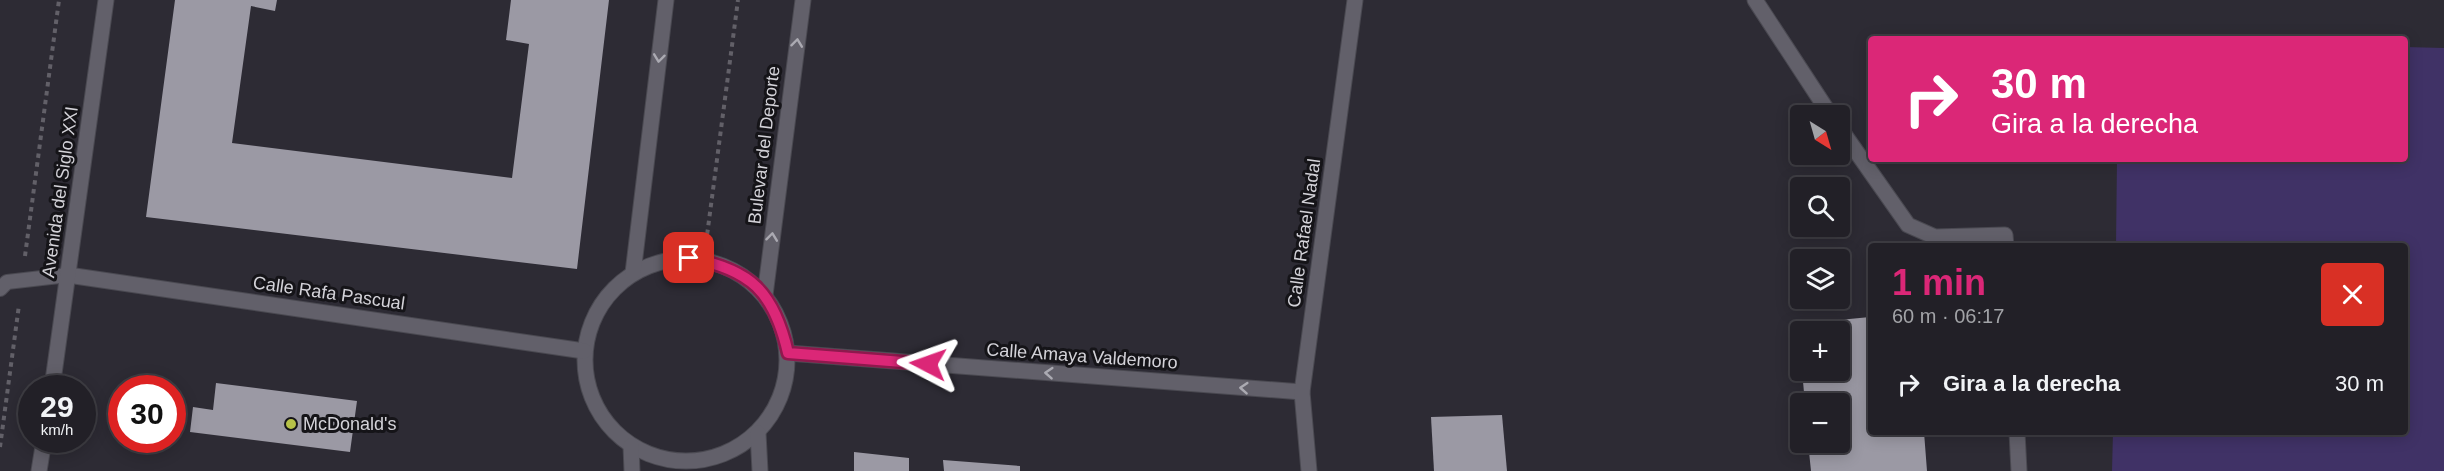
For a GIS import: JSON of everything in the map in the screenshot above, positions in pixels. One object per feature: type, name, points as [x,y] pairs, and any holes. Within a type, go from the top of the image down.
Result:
[{"type":"street","name":"Avenida del Siglo XXI","points":[[54,375],[106,0]]},
{"type":"street","points":[[633,273],[666,0]]},
{"type":"street","name":"Bulevar del Deporte","points":[[765,295],[803,0]]},
{"type":"street","name":"Calle Rafael Nadal","points":[[1309,471],[1302,392],[1355,0]]},
{"type":"street","points":[[1755,0],[1824,105]]},
{"type":"street","points":[[1850,143],[1908,225],[1935,237],[2006,235],[2006,243]]},
{"type":"street","points":[[689,258],[717,263],[743,275],[765,295],[781,322],[788,353],[786,382],[776,410],[758,433],[729,453],[696,466],[662,460],[631,446],[609,428],[594,405],[585,379],[584,351],[592,320],[609,294],[633,273],[660,262],[689,258]]},
{"type":"street","name":"Calle Rafa Pascual","points":[[68,274],[584,351]]},
{"type":"street","name":"Calle Amaya Valdemoro","points":[[788,353],[1302,392]]},
{"type":"street","points":[[758,433],[760,471]]},
{"type":"street","points":[[2017,435],[2019,471]]},
{"type":"street","points":[[631,446],[632,471]]},
{"type":"street","points":[[39,471],[42,453]]},
{"type":"lane","points":[[0,289],[7,282],[68,274]]},
{"type":"path","points":[[0,447],[59,0]]},
{"type":"path","points":[[706,243],[738,0]]},
{"type":"shaded area","points":[[2408,47],[2444,48],[2444,471],[2112,471],[2113,435],[2408,435],[2408,243],[2116,243],[2117,162],[2408,162]]},
{"type":"building","points":[[175,0],[277,0],[275,11],[251,6],[232,143],[512,178],[529,44],[506,40],[511,0],[609,0],[577,269],[146,217]]},
{"type":"building","points":[[1868,317],[1868,435],[1924,435],[1927,471],[1811,471],[1809,453],[1850,453],[1850,393],[1804,393],[1803,381],[1850,381],[1850,321],[1829,321]]},
{"type":"building","points":[[216,383],[357,401],[350,452],[190,432],[193,407],[213,410]]},
{"type":"building","points":[[1502,415],[1507,471],[1434,471],[1431,417]]},
{"type":"building","points":[[854,452],[909,458],[909,471],[854,471]]},
{"type":"building","points":[[943,460],[1020,466],[1020,471],[944,471]]},
{"type":"place","name":"McDonald's","points":[[291,424]]},
{"type":"route","points":[[689,258],[717,263],[743,275],[765,295],[781,322],[788,353],[928,364]]}]
